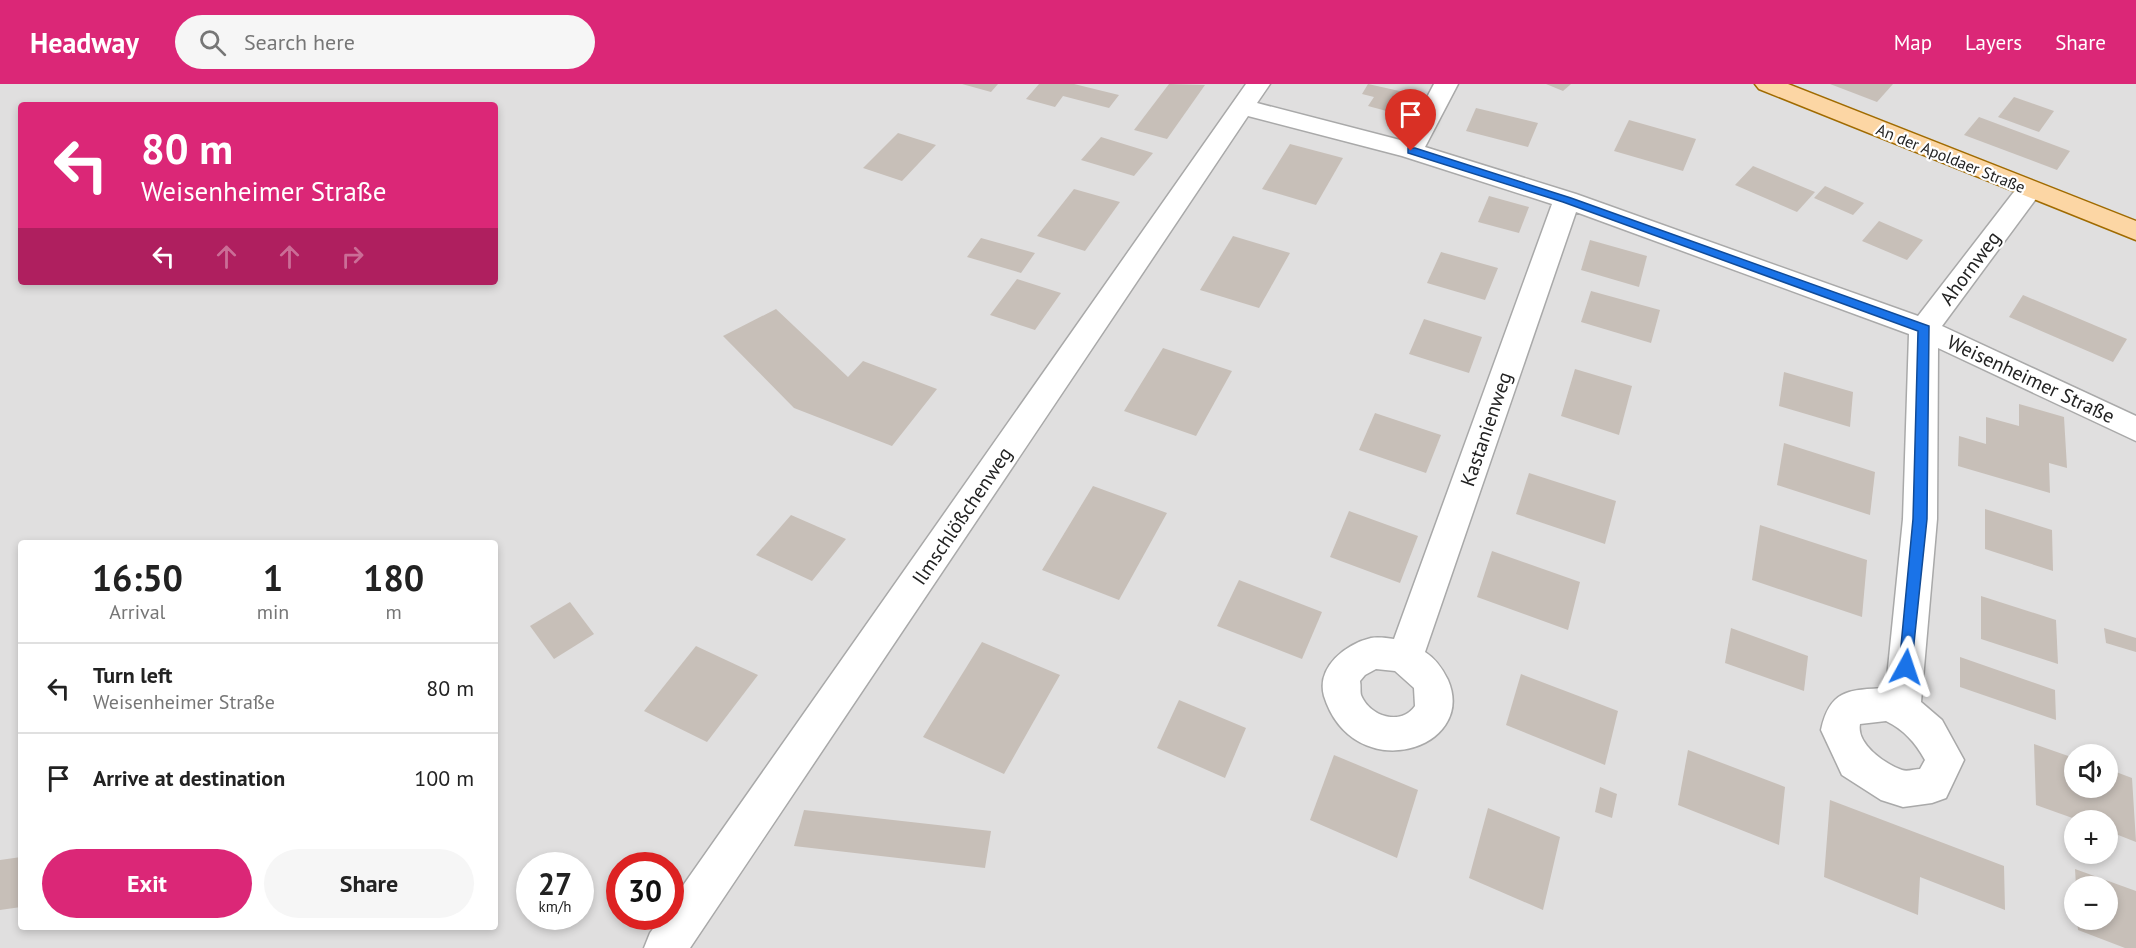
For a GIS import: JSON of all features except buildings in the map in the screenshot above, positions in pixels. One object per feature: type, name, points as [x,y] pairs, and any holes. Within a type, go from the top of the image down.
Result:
[{"type":"main road","name":"An der Apoldaer Straße","points":[[1767,84],[2136,231]]},
{"type":"street","points":[[1411,151],[1446,84]]},
{"type":"street","name":"Weisenheimer Straße","points":[[1250,96],[1411,151],[1567,200],[1924,329],[2136,429]]},
{"type":"street","name":"Ilmschlößchenweg","points":[[665,948],[1250,96]]},
{"type":"street","name":"Ahornweg","points":[[1924,329],[2029,190]]},
{"type":"street","name":"Kastanienweg","points":[[1405,658],[1567,200]]},
{"type":"street","points":[[1902,710],[1920,519],[1924,329]]},
{"type":"shaded area","points":[[0,84],[2136,84],[2136,948],[0,948]]},
{"type":"route","points":[[1411,151],[1567,200],[1924,329],[1920,519],[1906,667]]}]
